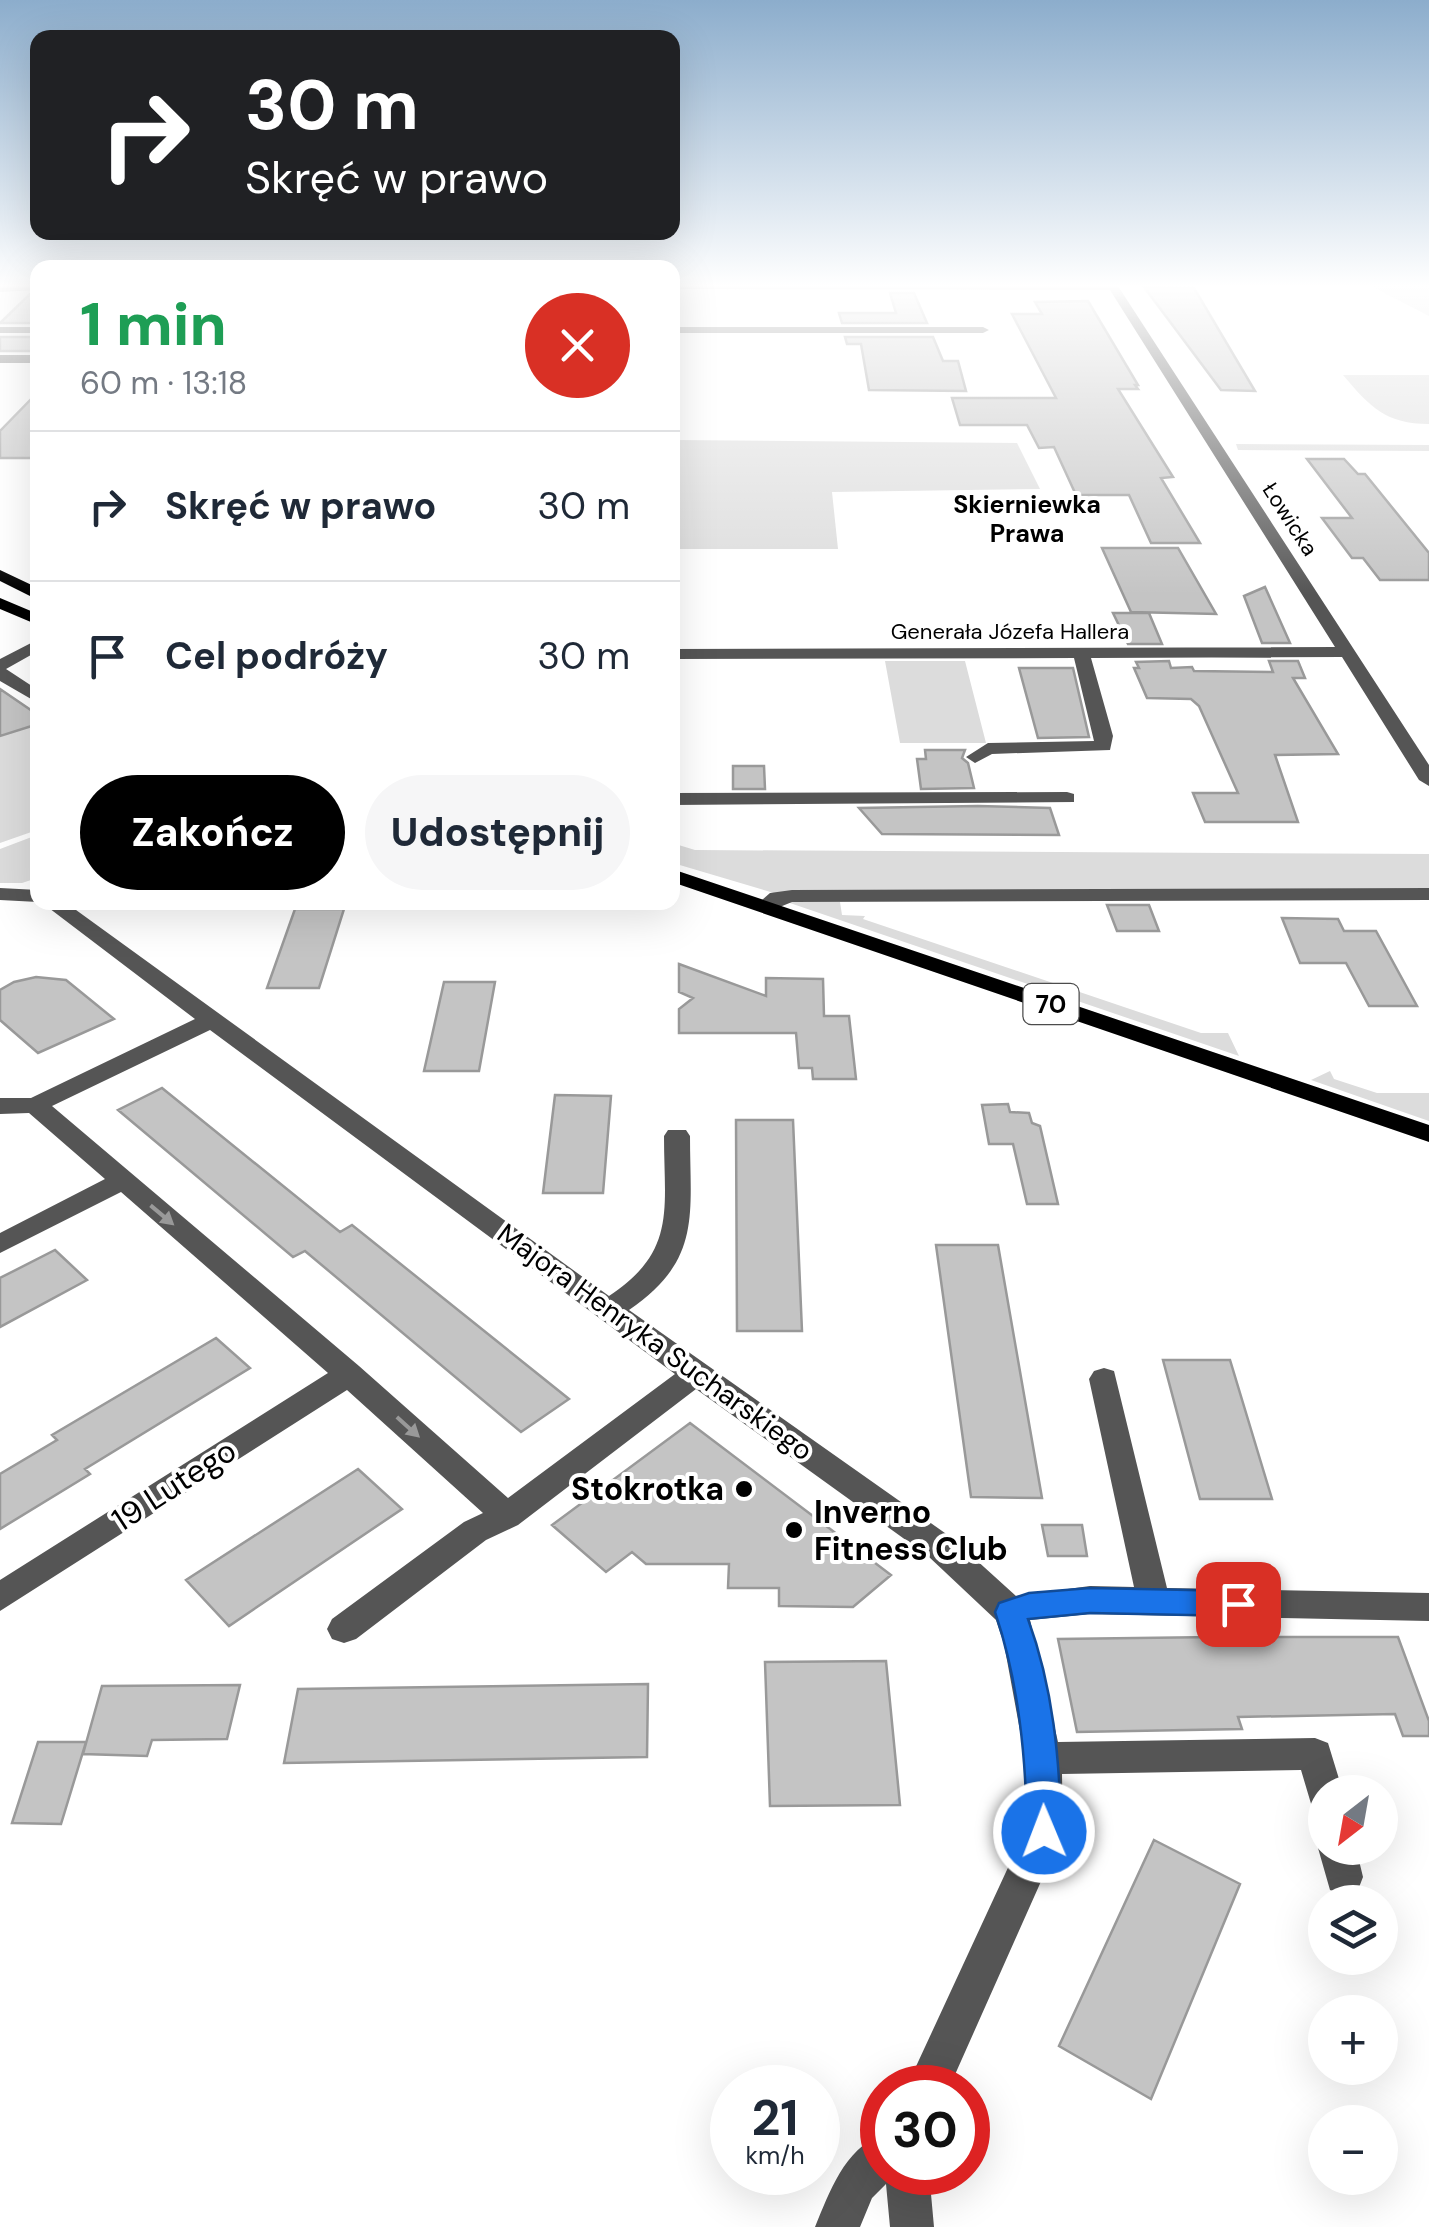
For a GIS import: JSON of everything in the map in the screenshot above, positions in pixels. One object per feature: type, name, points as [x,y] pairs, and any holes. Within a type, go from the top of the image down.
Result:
[{"type":"main road","points":[[0,575],[30,591]]},
{"type":"main road","points":[[0,603],[30,616]]},
{"type":"main road","name":"70","points":[[680,878],[1429,1134]]},
{"type":"street","name":"Łowicka","points":[[1178,387],[1429,780]]},
{"type":"street","points":[[0,650],[30,647]]},
{"type":"street","points":[[30,650],[0,669],[30,692]]},
{"type":"street","name":"Generała Józefa Hallera","points":[[680,654],[1348,652]]},
{"type":"street","points":[[975,757],[988,749],[1103,746],[1104,736],[1081,654]]},
{"type":"street","points":[[680,798],[1068,798]]},
{"type":"street","name":"Majora Henryka Sucharskiego","points":[[0,894],[30,896]]},
{"type":"street","points":[[765,907],[777,897],[792,896],[1429,894]]},
{"type":"street","name":"Majora Henryka Sucharskiego","points":[[58,910],[940,1547],[1010,1612]]},
{"type":"street","points":[[0,1106],[36,1105],[214,1019]]},
{"type":"street","points":[[36,1105],[349,1374],[507,1516]]},
{"type":"street","points":[[609,1310],[649,1284],[676,1234],[676,1136]]},
{"type":"street","points":[[0,1244],[122,1182]]},
{"type":"street","name":"19 Lutego","points":[[0,1597],[349,1374]]},
{"type":"street","points":[[344,1629],[475,1532],[507,1516],[696,1374]]},
{"type":"street","points":[[1104,1379],[1154,1602]]},
{"type":"street","points":[[937,2065],[1044,1832],[1043,1758],[1021,1644],[1010,1612],[1060,1602],[1429,1608]]},
{"type":"street","points":[[1043,1758],[1315,1754],[1320,1775]]},
{"type":"street","points":[[838,2227],[860,2181]]},
{"type":"street","points":[[909,2195],[912,2227]]},
{"type":"shaded area","points":[[1354,387],[1429,387],[1429,424],[1390,417]]},
{"type":"shaded area","points":[[680,440],[1017,443],[1040,489],[832,492],[838,549],[680,549]]},
{"type":"shaded area","points":[[1236,444],[1429,445],[1429,451],[1238,450]]},
{"type":"shaded area","points":[[885,661],[965,661],[986,743],[900,743]]},
{"type":"shaded area","points":[[30,726],[30,832],[0,843],[0,730],[7,734]]},
{"type":"shaded area","points":[[30,838],[30,880],[0,883],[0,849]]},
{"type":"shaded area","points":[[680,845],[695,850],[1429,854],[1429,888],[774,893],[680,865]]},
{"type":"shaded area","points":[[1416,898],[840,902],[842,915],[865,916],[863,919],[1201,1033],[1228,1033],[1239,1056],[787,902]]},
{"type":"shaded area","points":[[1330,1071],[1334,1079],[1377,1093],[1429,1093],[1429,1121],[1311,1080]]},
{"type":"building","points":[[868,387],[965,387],[966,391],[869,390]]},
{"type":"building","points":[[1050,387],[1136,387],[1118,389],[1173,477],[1161,478],[1200,543],[1151,543],[1129,495],[1076,495],[1054,447],[1039,448],[1027,425],[960,425],[952,398],[1056,398]]},
{"type":"building","points":[[1219,387],[1253,387],[1255,391]]},
{"type":"building","points":[[30,400],[30,458],[0,458],[0,431]]},
{"type":"building","points":[[1307,459],[1344,459],[1358,474],[1365,474],[1429,553],[1429,580],[1380,580],[1363,558],[1352,558],[1322,518],[1352,518]]},
{"type":"building","points":[[1102,548],[1178,548],[1216,614],[1131,612]]},
{"type":"building","points":[[1265,587],[1290,643],[1262,643],[1244,596]]},
{"type":"building","points":[[1113,613],[1149,613],[1162,644],[1128,644]]},
{"type":"building","points":[[1169,661],[1171,668],[1192,667],[1194,671],[1273,672],[1269,661],[1298,661],[1305,678],[1293,678],[1338,754],[1275,755],[1298,822],[1205,822],[1193,793],[1238,793],[1199,706],[1191,699],[1147,698],[1134,668],[1139,668],[1136,662]]},
{"type":"building","points":[[1019,668],[1073,668],[1089,737],[1038,738]]},
{"type":"building","points":[[0,689],[30,710],[30,727],[0,736]]},
{"type":"building","points":[[925,750],[965,750],[962,758],[968,763],[974,788],[921,789],[917,759],[926,759]]},
{"type":"building","points":[[733,766],[764,766],[765,789],[733,789]]},
{"type":"building","points":[[859,808],[1050,808],[1059,835],[882,834]]},
{"type":"building","points":[[1107,905],[1149,905],[1159,931],[1117,931]]},
{"type":"building","points":[[295,910],[344,910],[319,988],[267,988]]},
{"type":"building","points":[[1282,918],[1338,919],[1344,931],[1376,931],[1417,1006],[1369,1006],[1346,963],[1300,963]]},
{"type":"building","points":[[679,964],[766,996],[766,978],[823,979],[824,1016],[849,1016],[856,1079],[813,1079],[812,1068],[799,1068],[796,1033],[679,1033],[679,1009],[693,998],[679,992]]},
{"type":"building","points":[[36,977],[66,980],[114,1019],[38,1053],[0,1020],[0,990]]},
{"type":"building","points":[[444,982],[495,982],[479,1071],[424,1071]]},
{"type":"building","points":[[162,1088],[340,1232],[352,1225],[569,1399],[521,1432],[305,1251],[293,1257],[118,1110]]},
{"type":"building","points":[[555,1095],[611,1096],[603,1193],[543,1193]]},
{"type":"building","points":[[1008,1104],[1010,1112],[1029,1113],[1032,1123],[1040,1126],[1058,1204],[1027,1204],[1013,1144],[989,1144],[982,1105]]},
{"type":"building","points":[[736,1120],[793,1120],[802,1331],[737,1331]]},
{"type":"building","points":[[936,1245],[998,1245],[1042,1498],[971,1497]]},
{"type":"building","points":[[55,1250],[87,1280],[0,1327],[0,1278]]},
{"type":"building","points":[[216,1338],[250,1368],[85,1469],[90,1474],[0,1529],[0,1474],[57,1440],[52,1435]]},
{"type":"building","points":[[1163,1360],[1230,1360],[1272,1499],[1200,1499]]},
{"type":"building","points":[[690,1423],[891,1575],[853,1607],[779,1606],[779,1588],[728,1588],[729,1564],[646,1564],[632,1552],[606,1572],[552,1525]]},
{"type":"building","points":[[358,1469],[402,1509],[229,1626],[186,1580]]},
{"type":"building","points":[[1042,1525],[1082,1525],[1087,1556],[1048,1556]]},
{"type":"building","points":[[1398,1637],[1429,1721],[1429,1736],[1403,1736],[1395,1714],[1238,1717],[1242,1729],[1077,1732],[1058,1639]]},
{"type":"building","points":[[886,1661],[900,1805],[770,1806],[765,1662]]},
{"type":"building","points":[[648,1684],[647,1757],[284,1763],[298,1689]]},
{"type":"building","points":[[240,1685],[227,1739],[152,1740],[147,1756],[83,1754],[102,1686]]},
{"type":"building","points":[[38,1742],[86,1742],[61,1824],[12,1823]]},
{"type":"building","points":[[1154,1840],[1240,1884],[1151,2099],[1059,2046]]},
{"type":"place","name":"Stokrotka","points":[[744,1489]]},
{"type":"place","name":"Inverno Fitness Club","points":[[794,1530]]},
{"type":"district","name":"Skierniewka Prawa","points":[[1027,518]]},
{"type":"route","points":[[1044,1832],[1043,1758],[1021,1644],[1010,1612],[1029,1606],[1090,1600],[1238,1604]]}]
